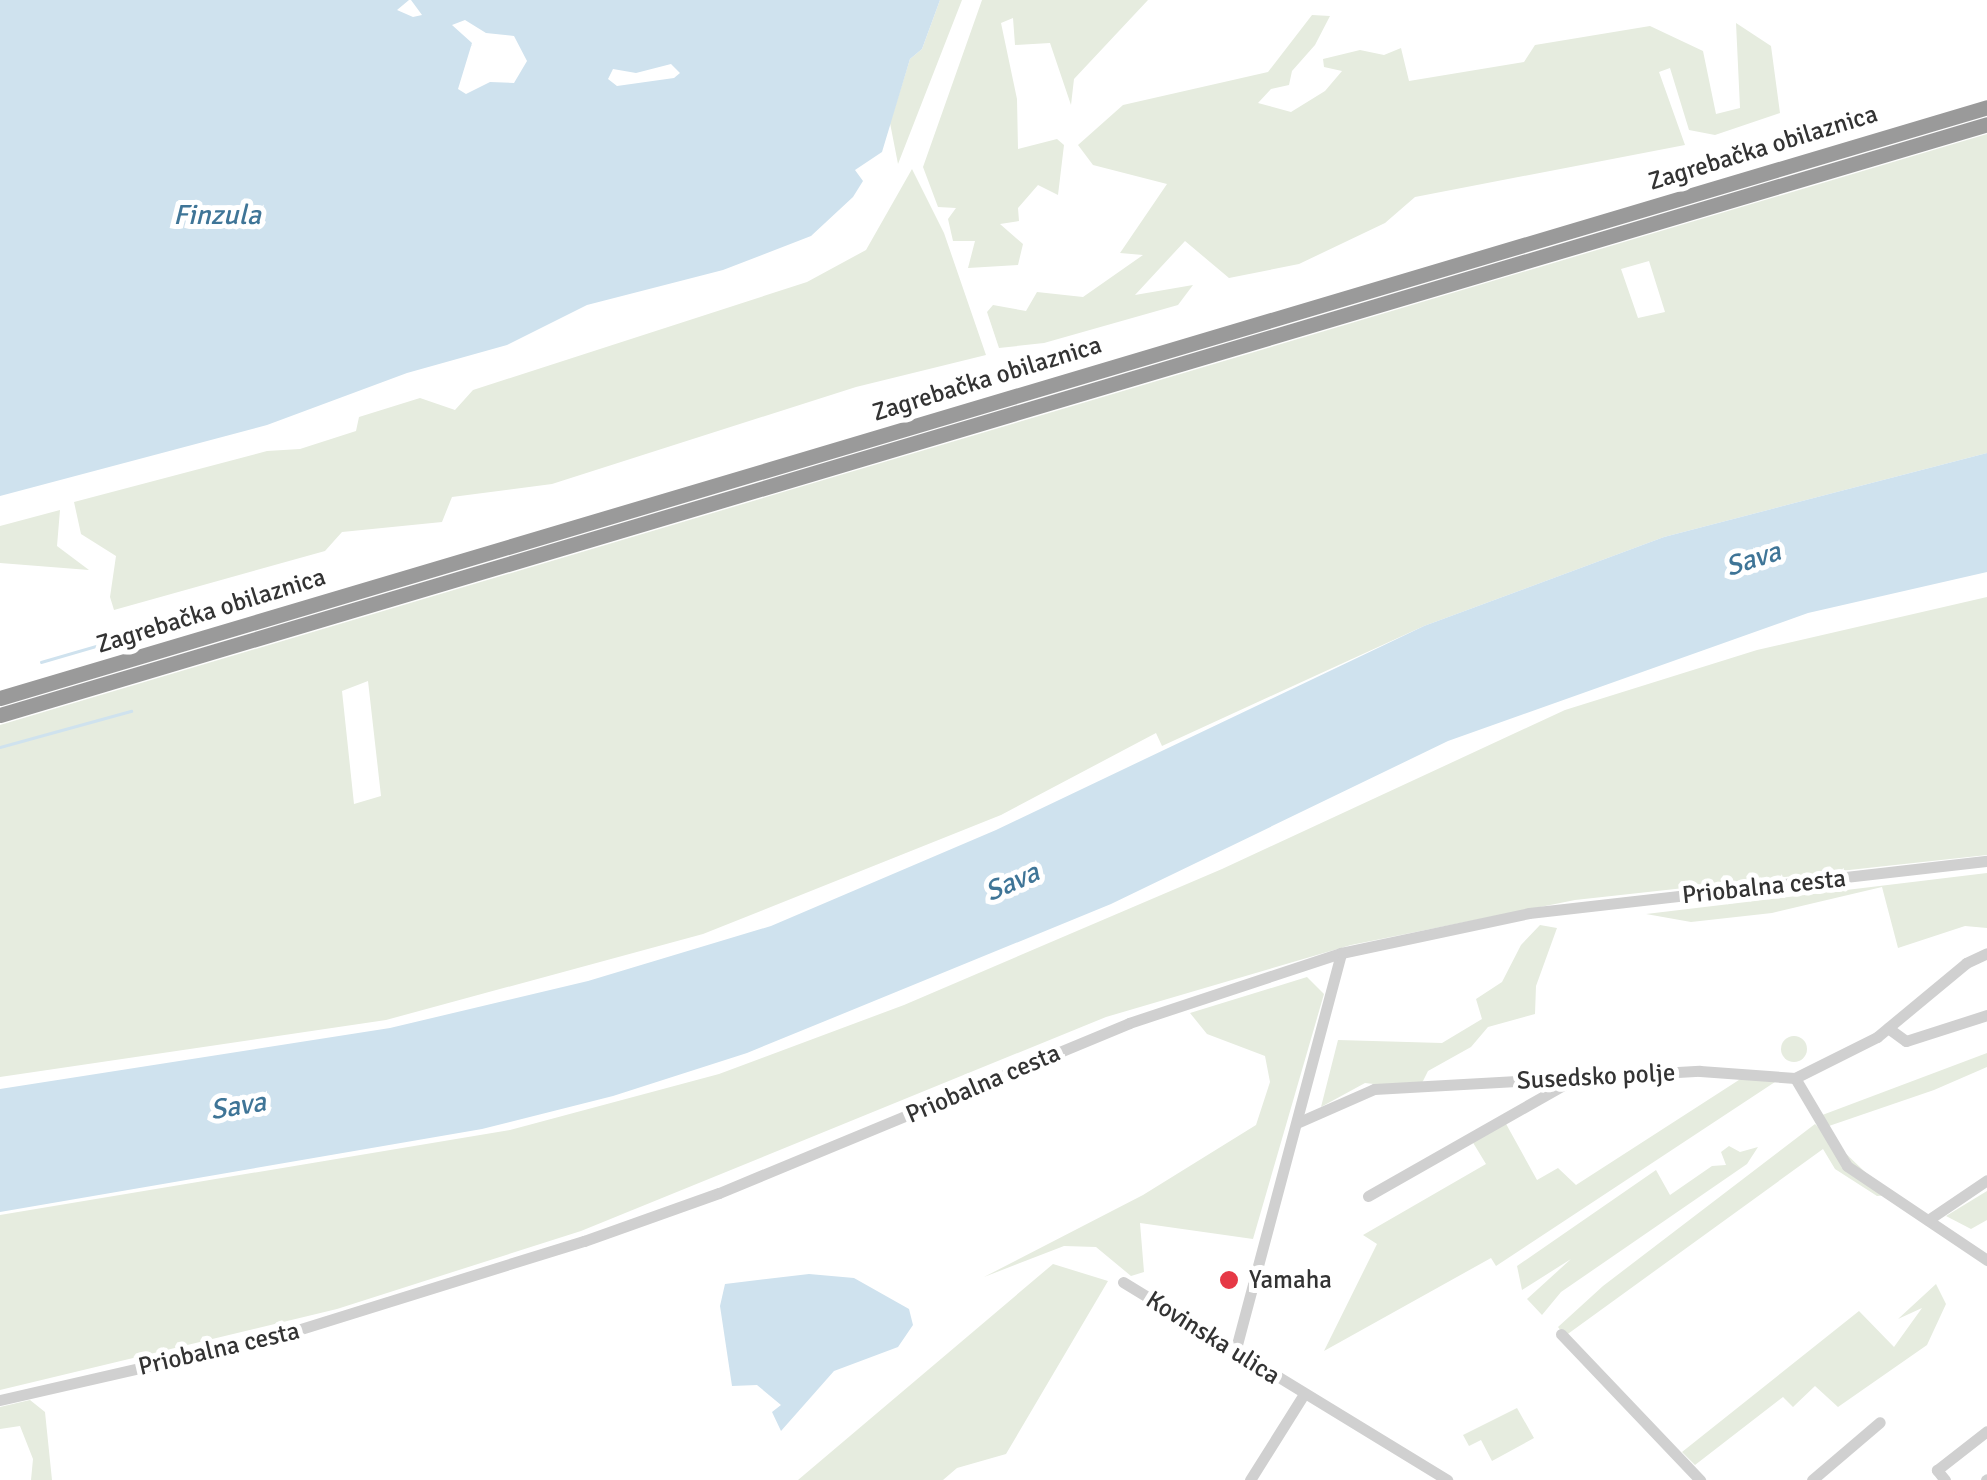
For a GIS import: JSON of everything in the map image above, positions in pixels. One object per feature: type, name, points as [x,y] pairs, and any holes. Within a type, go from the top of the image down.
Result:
[{"type":"highway","name":"Zagrebačka obilaznica","points":[[0,698],[1987,106]]},
{"type":"highway","name":"Zagrebačka obilaznica","points":[[0,715],[1987,124]]},
{"type":"street","name":"Priobalna cesta","points":[[0,1400],[276,1338],[584,1242],[718,1193],[1128,1023],[1342,953],[1529,914],[1987,861]]},
{"type":"street","points":[[1235,1352],[1342,953]]},
{"type":"street","points":[[1987,953],[1966,963],[1888,1028],[1796,1078],[1847,1166],[1987,1260]]},
{"type":"street","points":[[1888,1028],[1906,1041],[1987,1015]]},
{"type":"street","name":"Susedsko polje","points":[[1299,1122],[1374,1089],[1710,1071],[1796,1078]]},
{"type":"street","points":[[1368,1196],[1577,1076]]},
{"type":"street","points":[[1928,1220],[1987,1180]]},
{"type":"street","name":"Kovinska ulica","points":[[1123,1282],[1447,1480]]},
{"type":"street","points":[[1562,1334],[1700,1480]]},
{"type":"street","name":"Kovinska ulica","points":[[1250,1480],[1304,1394]]},
{"type":"street","points":[[1812,1480],[1880,1422]]},
{"type":"street","points":[[1945,1480],[1937,1470],[1987,1431]]},
{"type":"shaded area","points":[[940,0],[962,0],[898,164],[890,123],[910,59],[922,49]]},
{"type":"shaded area","points":[[982,0],[1148,0],[1074,79],[1071,105],[1050,43],[1015,45],[1013,18],[1001,23],[1017,99],[1018,149],[1057,139],[1064,145],[1058,195],[1038,185],[1018,208],[1019,221],[1000,224],[1023,244],[1018,265],[968,268],[975,241],[953,241],[948,219],[956,208],[938,207],[923,167]]},
{"type":"shaded area","points":[[1312,15],[1330,16],[1315,45],[1292,71],[1289,85],[1271,89],[1258,103],[1291,112],[1325,91],[1342,71],[1324,67],[1323,59],[1360,50],[1384,55],[1401,48],[1409,81],[1524,62],[1535,45],[1650,26],[1703,51],[1716,114],[1740,108],[1736,23],[1771,46],[1780,113],[1715,135],[1689,130],[1670,68],[1659,72],[1685,145],[1415,197],[1385,223],[1299,264],[1229,278],[1185,241],[1135,295],[1193,285],[1178,305],[1044,343],[999,348],[987,312],[993,305],[1026,311],[1037,292],[1083,297],[1143,255],[1120,253],[1167,184],[1093,165],[1078,145],[1123,105],[1268,72]]},
{"type":"shaded area","points":[[1987,134],[1987,453],[1664,537],[1424,626],[1162,746],[1156,733],[1001,815],[703,934],[386,1020],[0,1077],[0,725]],"holes":[[[1649,261],[1665,312],[1638,318],[1621,269]],[[368,681],[381,796],[354,804],[342,691]]]},
{"type":"shaded area","points":[[912,169],[944,233],[986,355],[856,387],[552,484],[452,497],[442,522],[342,532],[325,551],[114,610],[110,597],[116,556],[81,534],[74,502],[267,451],[300,449],[356,431],[359,417],[420,398],[455,410],[473,390],[807,282],[866,250]]},
{"type":"shaded area","points":[[60,510],[57,546],[89,570],[0,563],[0,526]]},
{"type":"shaded area","points":[[1987,597],[1987,855],[1575,900],[1351,945],[1106,1017],[581,1231],[337,1309],[0,1390],[0,1215],[510,1130],[719,1074],[904,1005],[1222,869],[1565,710],[1757,650]]},
{"type":"shaded area","points":[[1987,873],[1987,928],[1965,926],[1898,948],[1882,887],[1772,913],[1691,922],[1646,914]]},
{"type":"shaded area","points":[[1540,925],[1557,928],[1536,986],[1535,1014],[1488,1027],[1471,1047],[1428,1071],[1419,1089],[1365,1083],[1321,1107],[1338,1040],[1442,1043],[1482,1019],[1476,999],[1502,982],[1521,945]]},
{"type":"shaded area","points":[[1307,977],[1324,994],[1253,1239],[1140,1223],[1144,1272],[1131,1276],[1096,1247],[1064,1246],[984,1277],[1143,1195],[1256,1125],[1270,1082],[1265,1056],[1207,1034],[1190,1013]]},
{"type":"shaded area","points":[[1794,1036],[1803,1040],[1807,1049],[1803,1058],[1794,1062],[1785,1058],[1781,1049],[1785,1040]]},
{"type":"shaded area","points":[[1987,1053],[1987,1067],[1934,1090],[1826,1127],[1817,1117]]},
{"type":"shaded area","points":[[1742,1078],[1778,1080],[1496,1266],[1491,1258],[1324,1351],[1377,1244],[1363,1235],[1486,1164],[1472,1141],[1505,1122],[1537,1180],[1558,1168],[1576,1185]]},
{"type":"shaded area","points":[[1815,1124],[1889,1195],[1877,1196],[1835,1169],[1823,1149],[1565,1336],[1558,1327],[1603,1286]]},
{"type":"shaded area","points":[[1729,1146],[1740,1152],[1758,1147],[1747,1164],[1561,1292],[1542,1315],[1527,1299],[1571,1259],[1522,1290],[1517,1266],[1656,1170],[1670,1195],[1712,1166],[1726,1165],[1721,1152]]},
{"type":"shaded area","points":[[1987,1191],[1987,1220],[1971,1229],[1946,1216]]},
{"type":"shaded area","points":[[1053,1264],[1108,1281],[1006,1454],[957,1468],[943,1480],[798,1480]]},
{"type":"shaded area","points":[[1936,1284],[1946,1304],[1927,1345],[1838,1407],[1815,1386],[1793,1407],[1783,1397],[1695,1465],[1682,1452],[1859,1311],[1894,1347],[1922,1308],[1898,1319]]},
{"type":"shaded area","points":[[30,1400],[45,1412],[52,1480],[31,1480],[33,1459],[20,1426],[0,1429],[0,1407]]},
{"type":"shaded area","points":[[1517,1408],[1534,1438],[1492,1461],[1481,1440],[1469,1446],[1463,1435]]},
{"type":"water","name":"Finzula","points":[[0,0],[409,0],[397,10],[413,17],[422,15],[411,0],[940,0],[922,49],[910,59],[882,152],[855,170],[863,181],[853,197],[811,236],[723,270],[587,305],[507,345],[407,373],[267,425],[0,496]],"holes":[[[465,20],[486,33],[514,36],[527,61],[514,83],[490,82],[466,94],[458,89],[472,43],[452,25]],[[671,64],[680,73],[674,78],[617,86],[608,79],[613,69],[636,73]]]},
{"type":"water","name":"Sava","points":[[1987,453],[1987,572],[1808,613],[1448,741],[1111,904],[747,1053],[613,1096],[482,1129],[0,1212],[0,1089],[390,1028],[588,981],[771,926],[996,830],[1424,626],[1664,537]]},
{"type":"water","points":[[809,1274],[854,1278],[909,1309],[913,1325],[898,1347],[834,1371],[781,1431],[772,1412],[781,1405],[757,1385],[732,1386],[720,1306],[725,1284]]},
{"type":"waterway","points":[[41,662],[172,624]]},
{"type":"waterway","points":[[0,747],[131,711]]},
{"type":"place","name":"Yamaha","points":[[1229,1280]]}]
